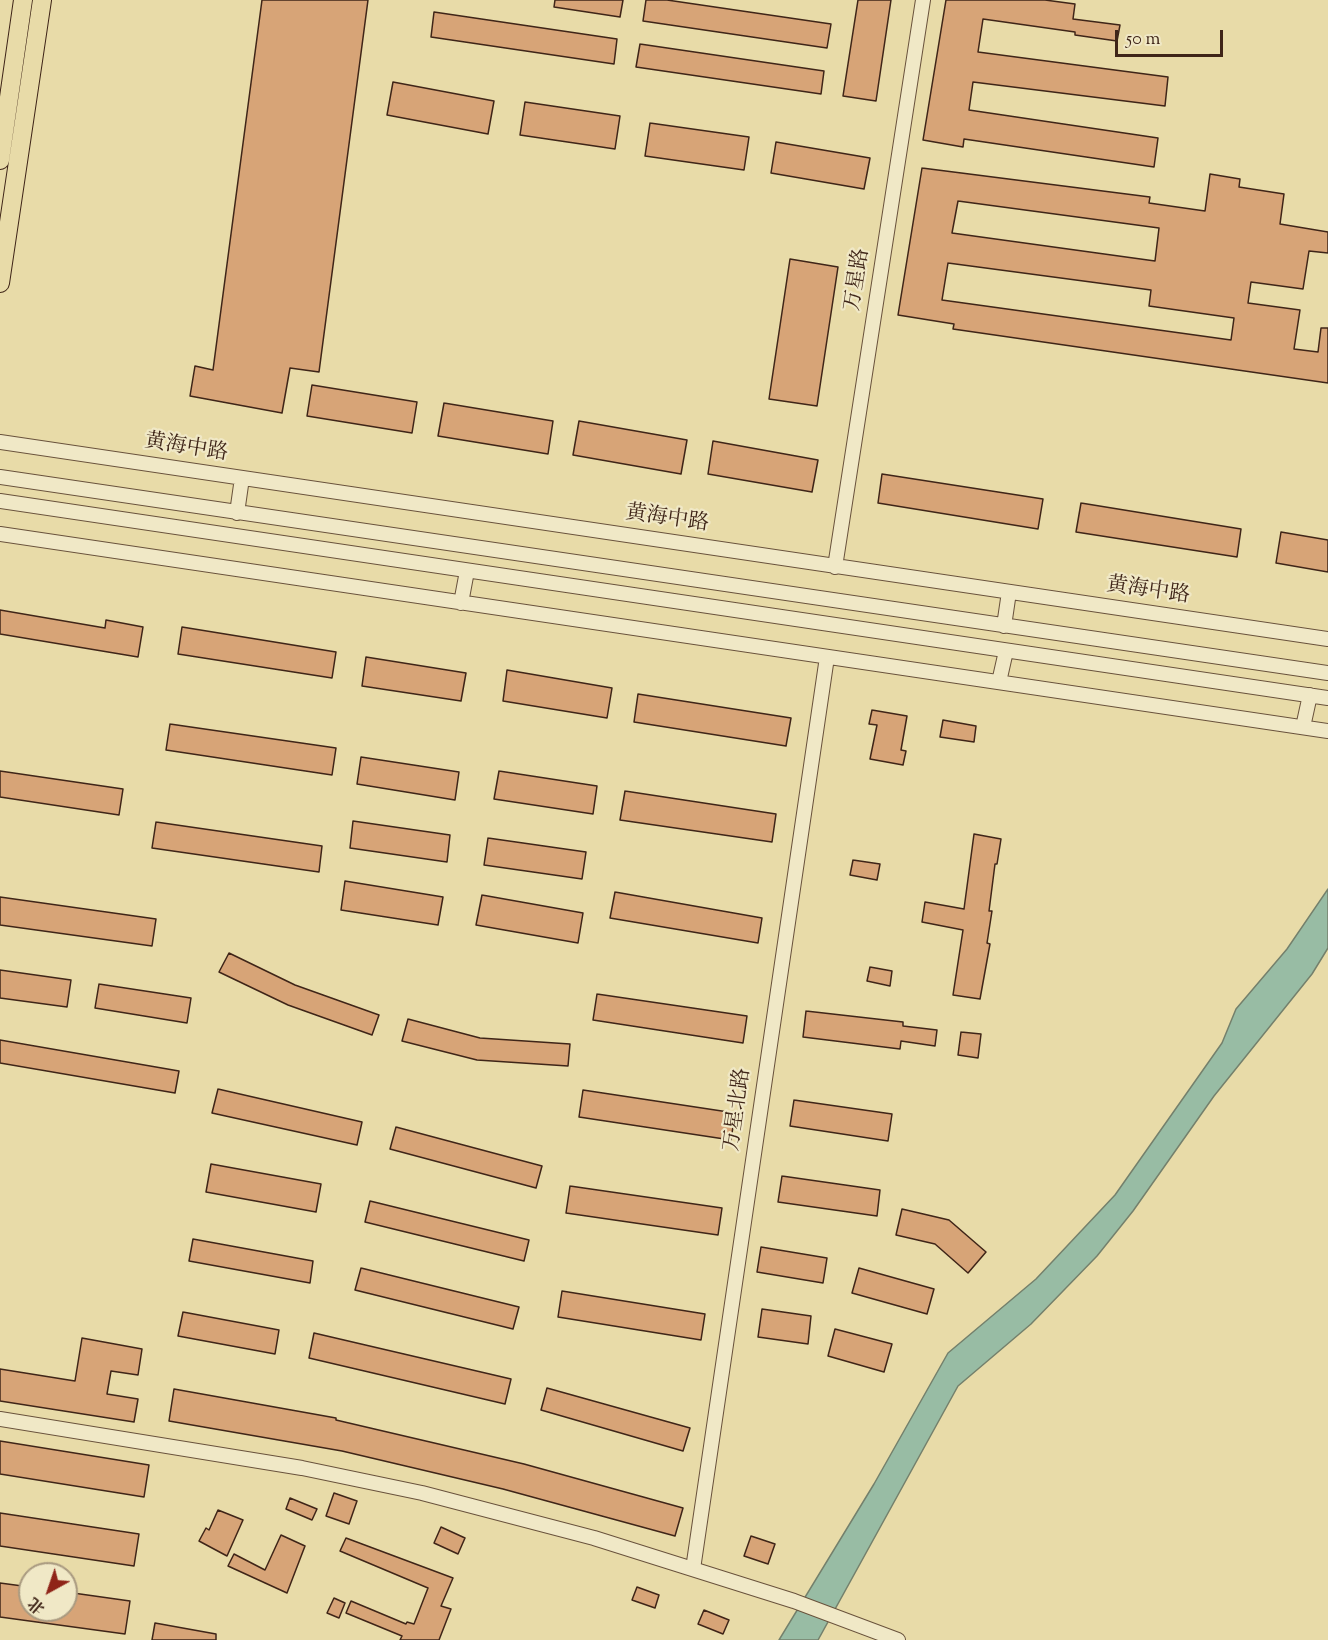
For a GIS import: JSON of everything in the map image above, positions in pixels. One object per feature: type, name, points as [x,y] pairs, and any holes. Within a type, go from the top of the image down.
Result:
[{"type":"main road","points":[[0,159],[23,0]]},
{"type":"main road","points":[[0,284],[42,0]]},
{"type":"street","name":"万星路","points":[[836,567],[923,0]]},
{"type":"street","name":"黄海中路","points":[[0,442],[1328,639]]},
{"type":"street","points":[[0,477],[1328,673]]},
{"type":"street","points":[[237,513],[242,478]]},
{"type":"street","points":[[0,501],[1328,698]]},
{"type":"street","points":[[0,534],[1328,731]]},
{"type":"street","points":[[461,603],[467,571]]},
{"type":"street","points":[[1004,626],[1009,592]]},
{"type":"street","points":[[999,682],[1006,651]]},
{"type":"street","name":"万星北路","points":[[693,1569],[827,657]]},
{"type":"street","points":[[1304,727],[1310,695]]},
{"type":"street","points":[[0,1419],[302,1468],[422,1493],[594,1538],[794,1601],[898,1640]]},
{"type":"shaded area","points":[[1328,889],[1328,948],[1312,974],[1214,1096],[1133,1211],[1097,1256],[1031,1324],[958,1386],[818,1640],[779,1640],[874,1484],[948,1353],[1036,1279],[1115,1195],[1222,1043],[1236,1009],[1287,949]]},
{"type":"building","points":[[262,0],[368,0],[319,372],[290,368],[282,413],[190,396],[195,366],[213,370]]},
{"type":"building","points":[[555,0],[623,0],[620,17],[554,7]]},
{"type":"building","points":[[646,0],[667,0],[831,24],[827,48],[643,21]]},
{"type":"building","points":[[858,0],[891,0],[876,101],[843,96]]},
{"type":"building","points":[[946,0],[1045,0],[1075,4],[1073,19],[1120,25],[1117,41],[1075,35],[1075,32],[983,19],[978,52],[1168,77],[1165,106],[973,82],[969,110],[1158,138],[1154,167],[964,139],[963,147],[923,140]]},
{"type":"building","points":[[434,12],[617,39],[614,64],[431,37]]},
{"type":"building","points":[[640,44],[824,71],[821,94],[636,67]]},
{"type":"building","points":[[393,82],[494,101],[488,134],[387,115]]},
{"type":"building","points":[[525,102],[620,116],[615,149],[520,135]]},
{"type":"building","points":[[650,123],[749,137],[744,170],[645,156]]},
{"type":"building","points":[[776,142],[870,158],[864,189],[771,173]]},
{"type":"building","points":[[922,168],[1150,197],[1149,203],[1205,211],[1210,174],[1240,179],[1239,187],[1284,194],[1280,224],[1328,232],[1328,253],[1309,251],[1303,289],[1251,282],[1248,303],[1300,310],[1294,349],[1318,352],[1321,328],[1328,328],[1328,383],[953,329],[954,324],[898,315]],"holes":[[[958,201],[1159,228],[1155,261],[952,233]],[[948,263],[1151,290],[1149,306],[1234,318],[1231,340],[942,300]]]},
{"type":"building","points":[[790,259],[838,267],[817,406],[769,399]]},
{"type":"building","points":[[312,385],[417,402],[412,433],[307,416]]},
{"type":"building","points":[[444,403],[553,421],[548,454],[438,436]]},
{"type":"building","points":[[579,421],[687,440],[681,474],[573,455]]},
{"type":"building","points":[[713,441],[818,460],[812,492],[708,474]]},
{"type":"building","points":[[882,474],[1043,499],[1038,529],[878,503]]},
{"type":"building","points":[[1081,503],[1241,529],[1237,557],[1076,532]]},
{"type":"building","points":[[1281,532],[1328,540],[1328,572],[1276,563]]},
{"type":"building","points":[[0,610],[105,628],[106,620],[143,627],[138,657],[0,634]]},
{"type":"building","points":[[182,627],[336,652],[332,678],[178,654]]},
{"type":"building","points":[[366,657],[466,673],[461,701],[362,686]]},
{"type":"building","points":[[507,670],[612,688],[607,718],[503,701]]},
{"type":"building","points":[[638,694],[791,718],[786,746],[634,722]]},
{"type":"building","points":[[872,710],[907,716],[901,750],[906,751],[903,765],[870,759],[877,725],[869,724]]},
{"type":"building","points":[[943,720],[976,726],[974,742],[940,737]]},
{"type":"building","points":[[170,724],[336,748],[332,775],[166,750]]},
{"type":"building","points":[[361,757],[459,772],[455,800],[357,784]]},
{"type":"building","points":[[0,771],[123,789],[119,815],[0,797]]},
{"type":"building","points":[[499,771],[597,786],[593,814],[494,799]]},
{"type":"building","points":[[625,791],[776,814],[772,842],[620,820]]},
{"type":"building","points":[[353,821],[450,835],[447,862],[350,848]]},
{"type":"building","points":[[156,822],[322,846],[319,872],[152,848]]},
{"type":"building","points":[[974,834],[1001,839],[997,864],[995,864],[989,911],[992,911],[987,943],[990,944],[980,999],[953,995],[963,930],[922,922],[925,902],[964,909]]},
{"type":"building","points":[[488,838],[586,852],[582,879],[484,865]]},
{"type":"building","points":[[853,860],[880,864],[877,880],[850,875]]},
{"type":"building","points":[[345,881],[443,897],[438,925],[341,910]]},
{"type":"building","points":[[615,892],[762,918],[758,943],[610,918]]},
{"type":"building","points":[[482,895],[583,913],[578,943],[476,925]]},
{"type":"building","points":[[0,897],[156,919],[152,946],[0,925]]},
{"type":"building","points":[[229,953],[295,985],[379,1015],[372,1035],[288,1005],[219,972]]},
{"type":"building","points":[[870,967],[892,971],[890,986],[867,981]]},
{"type":"building","points":[[0,970],[71,980],[67,1007],[0,998]]},
{"type":"building","points":[[99,984],[191,998],[187,1023],[95,1008]]},
{"type":"building","points":[[597,994],[747,1016],[743,1043],[593,1020]]},
{"type":"building","points":[[806,1011],[903,1022],[903,1026],[937,1030],[935,1046],[901,1041],[900,1049],[803,1037]]},
{"type":"building","points":[[408,1019],[480,1038],[570,1044],[568,1066],[477,1060],[402,1041]]},
{"type":"building","points":[[961,1032],[981,1034],[978,1058],[958,1055]]},
{"type":"building","points":[[0,1040],[179,1071],[175,1093],[0,1063]]},
{"type":"building","points":[[218,1089],[362,1122],[357,1145],[212,1113]]},
{"type":"building","points":[[583,1090],[735,1113],[731,1140],[579,1117]]},
{"type":"building","points":[[794,1100],[892,1114],[888,1141],[790,1126]]},
{"type":"building","points":[[396,1127],[542,1166],[536,1188],[390,1149]]},
{"type":"building","points":[[211,1164],[321,1184],[316,1212],[206,1192]]},
{"type":"building","points":[[782,1176],[880,1190],[877,1216],[778,1202]]},
{"type":"building","points":[[570,1186],[722,1208],[718,1235],[566,1213]]},
{"type":"building","points":[[370,1201],[529,1240],[524,1261],[365,1222]]},
{"type":"building","points":[[902,1209],[949,1220],[986,1252],[968,1273],[935,1244],[896,1235]]},
{"type":"building","points":[[193,1239],[313,1261],[310,1283],[189,1261]]},
{"type":"building","points":[[761,1247],[827,1258],[823,1283],[757,1272]]},
{"type":"building","points":[[361,1268],[519,1307],[513,1329],[355,1290]]},
{"type":"building","points":[[859,1268],[934,1289],[927,1314],[852,1293]]},
{"type":"building","points":[[562,1291],[705,1314],[701,1340],[558,1317]]},
{"type":"building","points":[[762,1309],[811,1316],[808,1344],[758,1337]]},
{"type":"building","points":[[183,1312],[279,1330],[275,1354],[178,1336]]},
{"type":"building","points":[[835,1329],[892,1344],[884,1372],[828,1356]]},
{"type":"building","points":[[314,1333],[511,1379],[505,1404],[309,1358]]},
{"type":"building","points":[[82,1338],[142,1349],[138,1375],[111,1371],[107,1394],[138,1399],[134,1422],[0,1401],[0,1369],[75,1381]]},
{"type":"building","points":[[547,1388],[690,1428],[683,1451],[541,1410]]},
{"type":"building","points":[[174,1389],[336,1418],[336,1420],[524,1464],[683,1508],[675,1536],[503,1489],[342,1451],[169,1421]]},
{"type":"building","points":[[0,1441],[149,1465],[144,1497],[0,1474]]},
{"type":"building","points":[[334,1493],[357,1501],[349,1524],[326,1516]]},
{"type":"building","points":[[290,1498],[317,1509],[312,1520],[286,1509]]},
{"type":"building","points":[[218,1510],[243,1520],[227,1556],[199,1541],[206,1528],[209,1530]]},
{"type":"building","points":[[0,1513],[139,1534],[134,1566],[0,1546]]},
{"type":"building","points":[[441,1527],[465,1538],[458,1554],[434,1543]]},
{"type":"building","points":[[281,1535],[305,1546],[287,1593],[228,1566],[234,1554],[265,1570]]},
{"type":"building","points":[[751,1536],[775,1544],[768,1564],[744,1556]]},
{"type":"building","points":[[346,1538],[453,1578],[441,1606],[451,1609],[439,1640],[400,1640],[402,1636],[346,1613],[351,1601],[406,1624],[407,1622],[414,1624],[428,1588],[340,1551]]},
{"type":"building","points":[[0,1583],[18,1585],[18,1619],[0,1617]]},
{"type":"building","points":[[637,1587],[659,1595],[655,1608],[632,1600]]},
{"type":"building","points":[[78,1594],[130,1601],[125,1634],[37,1622],[78,1622]]},
{"type":"building","points":[[334,1598],[345,1603],[339,1618],[327,1613]]},
{"type":"building","points":[[704,1610],[729,1620],[723,1634],[698,1624]]},
{"type":"building","points":[[155,1623],[216,1634],[216,1640],[152,1640]]}]
